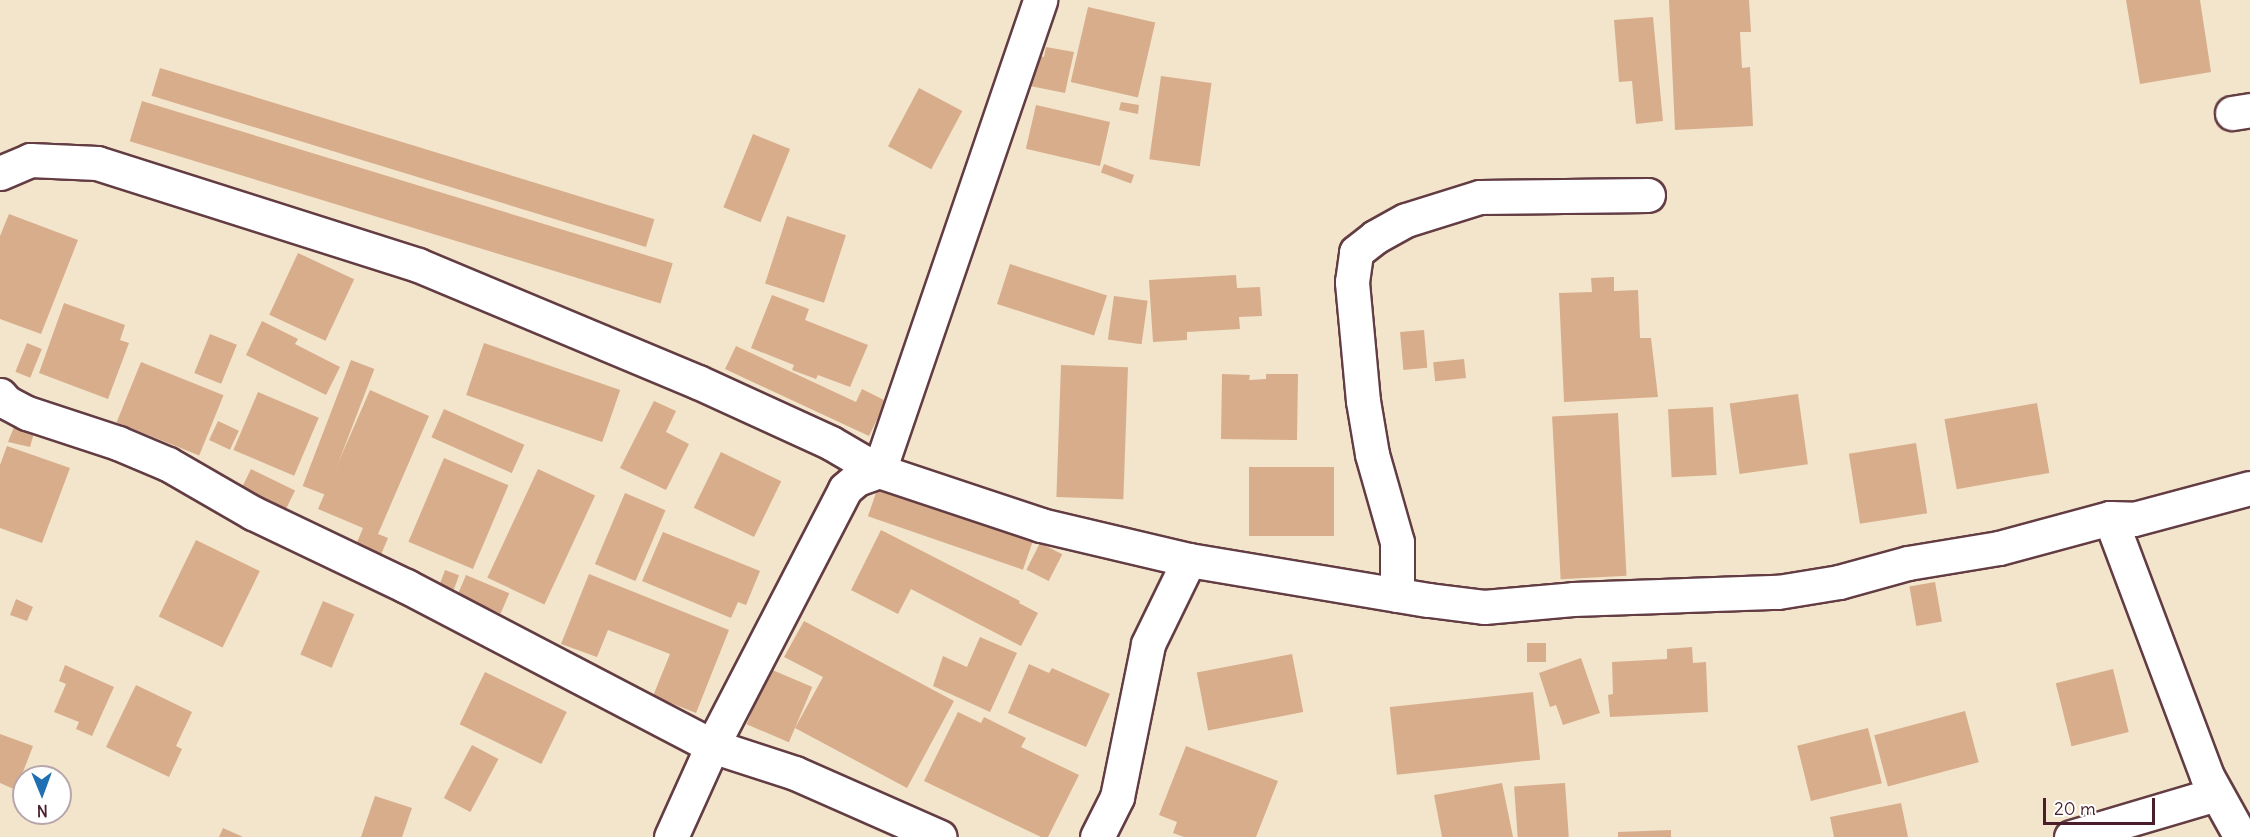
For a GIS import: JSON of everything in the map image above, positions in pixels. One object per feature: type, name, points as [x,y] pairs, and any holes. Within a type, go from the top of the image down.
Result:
[{"type":"street","points":[[879,471],[1040,0]]},
{"type":"street","points":[[0,173],[30,160],[97,163],[418,265],[698,382],[831,443],[879,471],[1041,525],[1189,560],[1397,595],[1484,607],[1573,598],[1778,592],[1839,582],[1908,563],[1999,548],[2110,518],[2134,519],[2250,488]]},
{"type":"street","points":[[1397,595],[1397,542],[1372,454],[1363,401],[1352,282],[1356,252],[1375,237],[1406,220],[1480,197],[1648,195]]},
{"type":"street","points":[[0,395],[6,402],[27,413],[118,443],[168,464],[253,513],[406,586],[711,746],[795,773],[940,837]]},
{"type":"street","points":[[831,443],[845,489]]},
{"type":"street","points":[[671,837],[711,746],[845,489],[857,479],[879,471]]},
{"type":"street","points":[[2110,518],[2207,776],[2241,837]]},
{"type":"street","points":[[1097,837],[1117,797],[1148,644],[1189,560]]},
{"type":"street","points":[[2071,837],[2216,794]]},
{"type":"building","points":[[1669,0],[1749,0],[1751,32],[1740,32],[1742,68],[1750,67],[1753,126],[1675,130]]},
{"type":"building","points":[[2126,0],[2200,0],[2211,72],[2140,84]]},
{"type":"building","points":[[1088,7],[1155,23],[1138,98],[1071,82]]},
{"type":"building","points":[[1653,17],[1663,121],[1636,124],[1632,81],[1619,82],[1614,20]]},
{"type":"building","points":[[1046,47],[1074,52],[1065,93],[1030,86],[1037,55],[1044,57]]},
{"type":"building","points":[[160,68],[654,219],[646,247],[152,96]]},
{"type":"building","points":[[1161,76],[1212,83],[1200,166],[1149,159]]},
{"type":"building","points":[[919,88],[962,111],[931,169],[888,146]]},
{"type":"building","points":[[142,101],[673,263],[660,303],[130,141]]},
{"type":"building","points":[[1121,102],[1139,105],[1138,114],[1119,110]]},
{"type":"building","points":[[1036,105],[1110,122],[1100,166],[1026,149]]},
{"type":"building","points":[[753,134],[790,149],[760,222],[723,207]]},
{"type":"building","points":[[1104,164],[1134,175],[1131,183],[1101,172]]},
{"type":"building","points":[[9,214],[78,240],[41,334],[0,319],[0,236]]},
{"type":"building","points":[[787,216],[846,235],[824,303],[765,284]]},
{"type":"building","points":[[298,253],[354,279],[325,341],[269,315]]},
{"type":"building","points":[[1010,264],[1107,296],[1094,335],[997,304]]},
{"type":"building","points":[[1236,275],[1237,288],[1260,287],[1262,316],[1239,317],[1240,329],[1187,332],[1187,340],[1153,342],[1149,280]]},
{"type":"building","points":[[1614,277],[1614,291],[1638,290],[1640,338],[1651,338],[1658,397],[1564,402],[1559,293],[1592,292],[1591,278]]},
{"type":"building","points":[[772,295],[809,309],[805,320],[868,345],[850,387],[818,375],[816,379],[792,370],[794,365],[751,348]]},
{"type":"building","points":[[1114,296],[1148,301],[1142,344],[1108,340]]},
{"type":"building","points":[[64,303],[125,325],[120,340],[129,343],[108,399],[39,373]]},
{"type":"building","points":[[262,321],[298,339],[295,344],[340,367],[326,395],[246,355]]},
{"type":"building","points":[[1424,330],[1427,368],[1403,370],[1400,332]]},
{"type":"building","points":[[210,334],[237,345],[221,384],[194,373]]},
{"type":"building","points":[[27,343],[42,349],[30,378],[15,372]]},
{"type":"building","points":[[484,343],[620,390],[602,442],[466,395]]},
{"type":"building","points":[[736,346],[856,402],[862,389],[886,401],[869,436],[725,369]]},
{"type":"building","points":[[1464,359],[1466,378],[1435,381],[1433,362]]},
{"type":"building","points":[[351,360],[374,369],[326,495],[303,486]]},
{"type":"building","points":[[141,362],[224,395],[199,456],[117,422]]},
{"type":"building","points":[[1061,365],[1128,367],[1123,499],[1056,497]]},
{"type":"building","points":[[1222,374],[1250,375],[1249,380],[1266,379],[1266,374],[1298,374],[1297,440],[1221,439]]},
{"type":"building","points":[[370,390],[429,416],[378,534],[388,538],[380,557],[355,547],[363,528],[318,509]]},
{"type":"building","points":[[258,392],[319,418],[294,476],[233,450]]},
{"type":"building","points":[[1798,394],[1808,464],[1740,474],[1730,404]]},
{"type":"building","points":[[654,401],[676,411],[666,432],[689,444],[666,490],[620,468]]},
{"type":"building","points":[[2037,403],[2049,473],[1957,489],[1944,419]]},
{"type":"building","points":[[1713,407],[1717,475],[1672,477],[1668,409]]},
{"type":"building","points":[[444,409],[524,445],[512,473],[431,437]]},
{"type":"building","points":[[1618,413],[1627,576],[1561,579],[1552,416]]},
{"type":"building","points":[[19,414],[36,426],[30,447],[8,442]]},
{"type":"building","points":[[218,421],[239,431],[230,450],[209,440]]},
{"type":"building","points":[[1916,443],[1927,513],[1860,524],[1849,454]]},
{"type":"building","points":[[7,446],[70,468],[42,543],[0,528],[0,465]]},
{"type":"building","points":[[721,452],[781,481],[754,537],[694,508]]},
{"type":"building","points":[[444,458],[508,485],[473,569],[408,542]]},
{"type":"building","points":[[1249,467],[1334,467],[1334,536],[1249,536]]},
{"type":"building","points":[[251,469],[295,490],[283,515],[239,493]]},
{"type":"building","points":[[538,469],[595,496],[544,604],[487,578]]},
{"type":"building","points":[[878,487],[1033,540],[1023,570],[868,516]]},
{"type":"building","points":[[625,493],[666,510],[635,581],[595,564]]},
{"type":"building","points":[[881,530],[1020,601],[1019,603],[1038,613],[1021,646],[911,589],[898,614],[851,590]]},
{"type":"building","points":[[663,532],[760,571],[746,605],[738,602],[731,618],[642,581]]},
{"type":"building","points":[[196,540],[260,571],[223,648],[159,616]]},
{"type":"building","points":[[1040,543],[1062,554],[1049,581],[1026,570]]},
{"type":"building","points":[[445,570],[459,575],[454,589],[440,584]]},
{"type":"building","points":[[589,574],[729,630],[696,713],[653,696],[670,654],[608,630],[597,657],[561,644]]},
{"type":"building","points":[[466,575],[509,593],[501,614],[457,595]]},
{"type":"building","points":[[1935,582],[1942,621],[1916,626],[1909,587]]},
{"type":"building","points":[[16,599],[33,607],[27,621],[10,615]]},
{"type":"building","points":[[323,601],[354,614],[332,668],[300,654]]},
{"type":"building","points":[[804,621],[954,701],[907,788],[795,728],[823,677],[784,657]]},
{"type":"building","points":[[980,637],[1017,653],[990,712],[933,686],[943,656],[967,667]]},
{"type":"building","points":[[1527,643],[1546,643],[1546,662],[1527,662]]},
{"type":"building","points":[[1692,647],[1693,663],[1706,662],[1708,712],[1610,717],[1608,695],[1613,694],[1612,662],[1667,659],[1667,649]]},
{"type":"building","points":[[1292,654],[1303,712],[1208,730],[1197,673]]},
{"type":"building","points":[[1581,658],[1600,713],[1563,725],[1556,705],[1550,707],[1539,673]]},
{"type":"building","points":[[1029,664],[1049,673],[1052,668],[1110,694],[1086,747],[1008,713]]},
{"type":"building","points":[[65,665],[114,687],[92,736],[76,729],[79,722],[54,712],[66,684],[59,681]]},
{"type":"building","points":[[770,669],[812,687],[789,742],[747,724]]},
{"type":"building","points":[[2113,669],[2129,732],[2071,746],[2056,683]]},
{"type":"building","points":[[485,672],[567,712],[541,764],[460,724]]},
{"type":"building","points":[[136,685],[192,712],[176,746],[182,749],[169,777],[106,747]]},
{"type":"building","points":[[1533,692],[1540,760],[1397,775],[1390,707]]},
{"type":"building","points":[[1965,711],[1979,762],[1888,787],[1874,735]]},
{"type":"building","points":[[958,712],[981,723],[984,717],[1026,738],[1021,747],[1079,775],[1048,837],[1041,837],[924,781]]},
{"type":"building","points":[[1868,728],[1882,783],[1811,801],[1797,746]]},
{"type":"building","points":[[0,734],[33,746],[26,765],[12,765],[12,788],[0,783]]},
{"type":"building","points":[[472,745],[498,759],[470,812],[444,798]]},
{"type":"building","points":[[1186,746],[1278,781],[1256,837],[1184,837],[1173,833],[1177,822],[1159,815]]},
{"type":"building","points":[[1502,783],[1513,837],[1442,837],[1434,795]]},
{"type":"building","points":[[1565,783],[1569,837],[1518,837],[1514,787]]},
{"type":"building","points":[[375,796],[412,808],[402,837],[361,837]]},
{"type":"building","points":[[1901,803],[1908,837],[1834,837],[1830,817]]},
{"type":"building","points":[[223,828],[243,837],[219,837]]},
{"type":"building","points":[[1671,830],[1671,837],[1618,837],[1618,832]]}]
